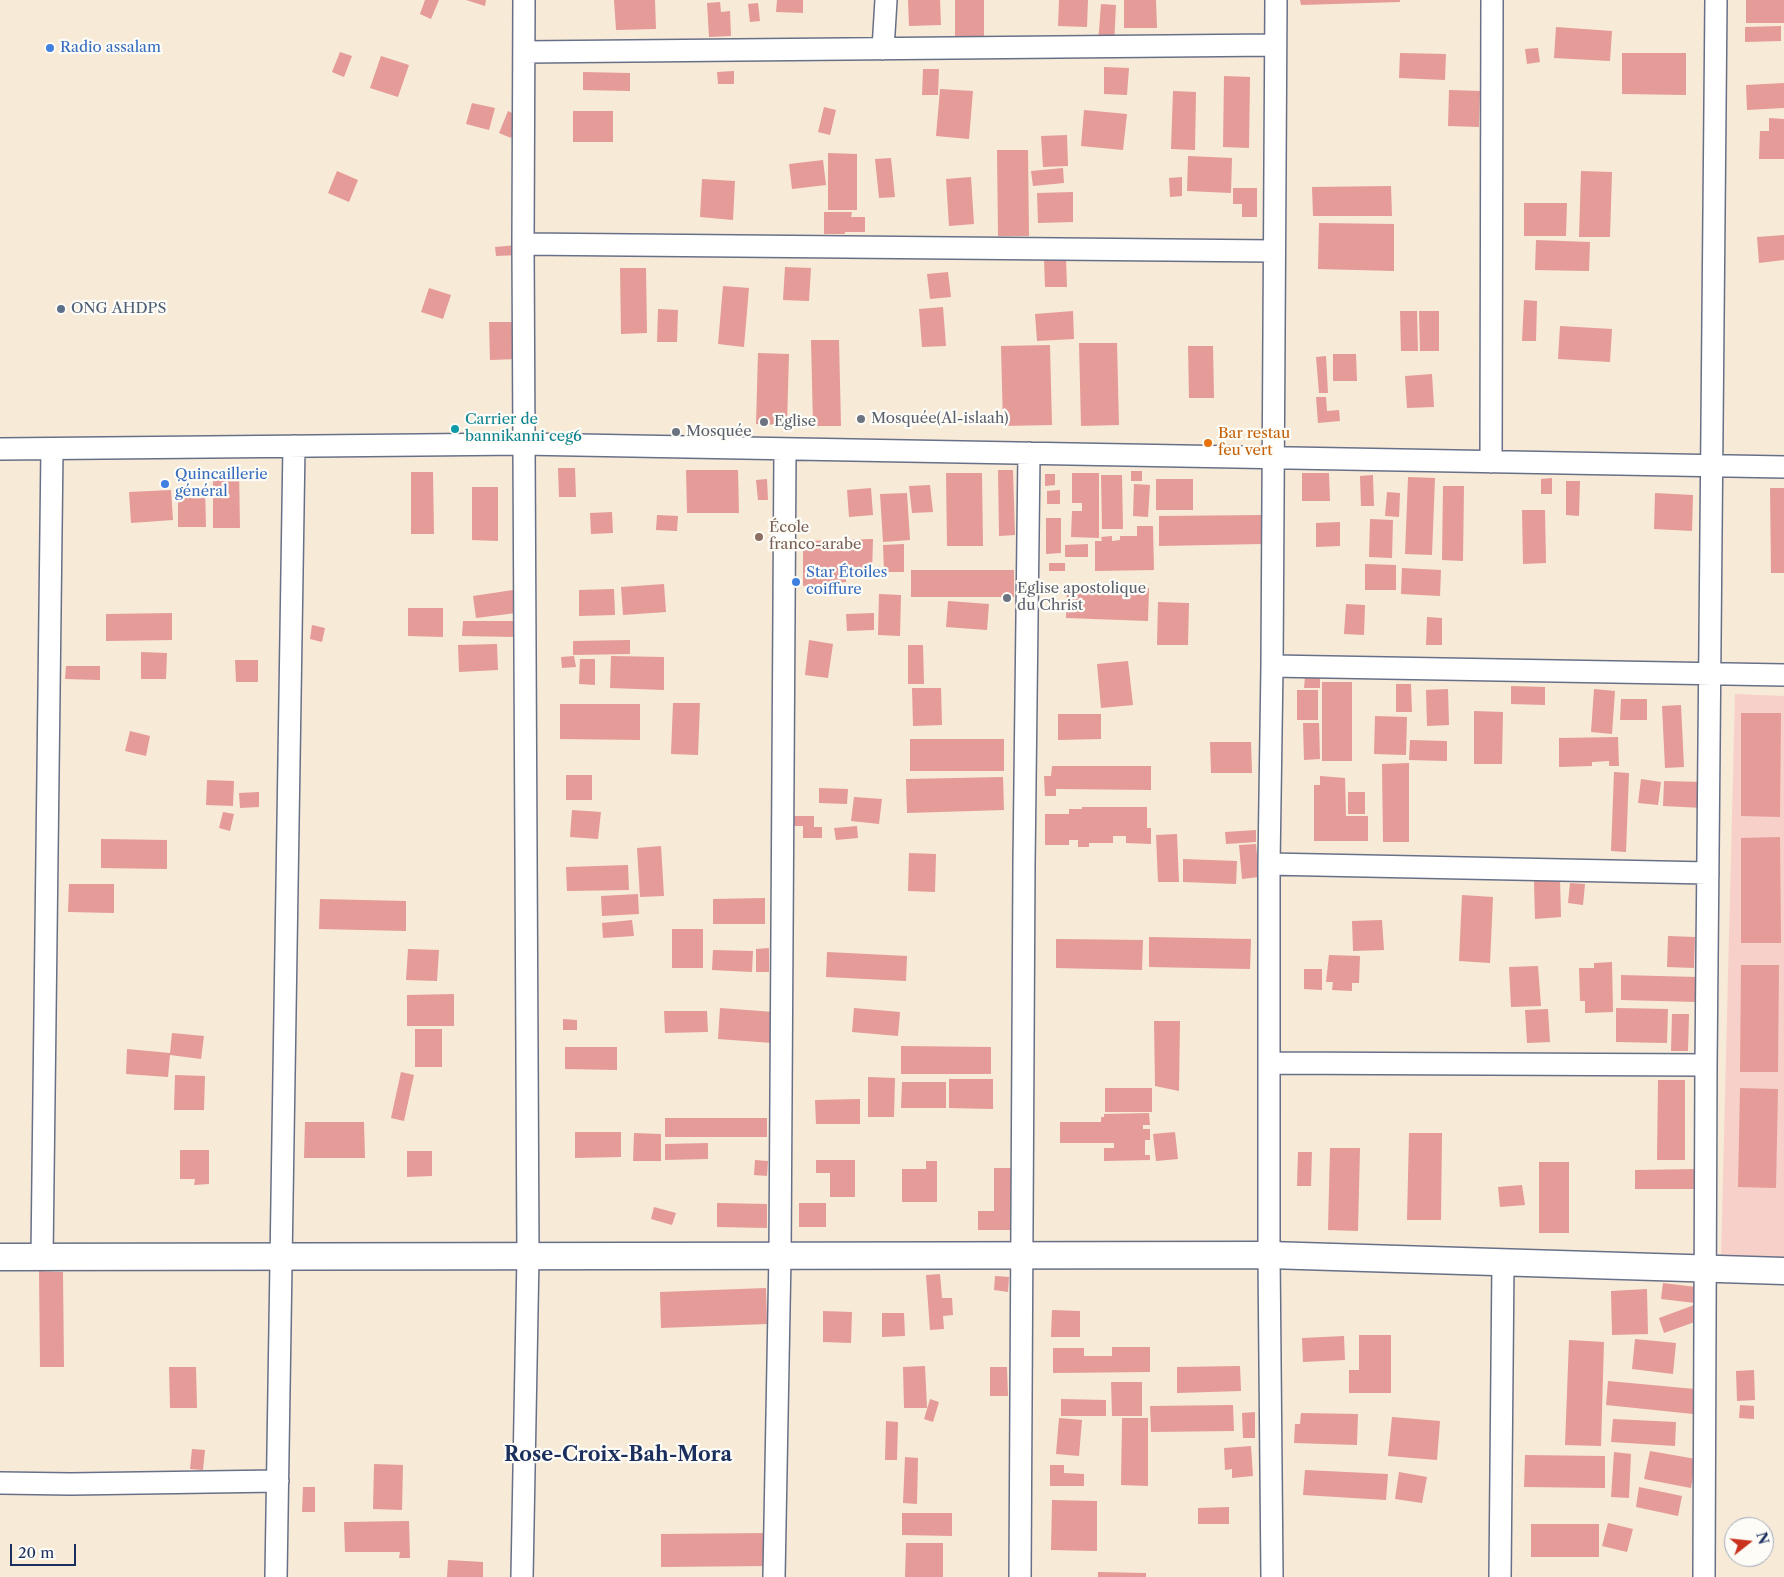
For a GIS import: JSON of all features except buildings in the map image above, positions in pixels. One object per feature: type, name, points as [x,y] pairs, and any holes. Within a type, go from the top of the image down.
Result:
[{"type":"street","points":[[522,1577],[528,1256],[523,444],[524,0]]},
{"type":"street","points":[[882,49],[886,0]]},
{"type":"street","points":[[1272,1577],[1269,1255],[1269,864],[1272,666],[1274,45],[1276,0]]},
{"type":"street","points":[[1491,462],[1492,0]]},
{"type":"street","points":[[1704,1577],[1706,1065],[1716,0]]},
{"type":"street","points":[[524,52],[1274,45]]},
{"type":"street","points":[[523,244],[1274,251]]},
{"type":"street","points":[[0,449],[523,444],[1784,467]]},
{"type":"street","points":[[276,1577],[294,446]]},
{"type":"street","points":[[42,1257],[52,449]]},
{"type":"street","points":[[774,1577],[780,1256],[784,449]]},
{"type":"street","points":[[1020,1577],[1020,1255],[1029,454]]},
{"type":"street","points":[[1272,666],[1784,675]]},
{"type":"street","points":[[1269,864],[1708,873]]},
{"type":"street","points":[[1270,1063],[1706,1065]]},
{"type":"street","points":[[0,1256],[1269,1255],[1784,1271]]},
{"type":"street","points":[[1500,1577],[1504,1262]]},
{"type":"street","points":[[0,1483],[71,1484],[278,1481]]},
{"type":"shaded area","points":[[1735,694],[1784,696],[1784,1260],[1721,1258]]},
{"type":"place","name":"Radio assalam","points":[[50,48]]},
{"type":"place","name":"ONG AHDPS","points":[[61,309]]},
{"type":"place","name":"Mosquée(Al-islaah)","points":[[861,419]]},
{"type":"place","name":"Eglise","points":[[764,422]]},
{"type":"place","name":"Carrier de bannikanni ceg6","points":[[455,429]]},
{"type":"place","name":"Mosquée","points":[[676,432]]},
{"type":"place","name":"Bar restau feu vert","points":[[1208,443]]},
{"type":"place","name":"Quincaillerie général","points":[[165,484]]},
{"type":"place","name":"École franco-arabe","points":[[759,537]]},
{"type":"place","name":"Star Étoiles coiffure","points":[[796,582]]},
{"type":"place","name":"Eglise apostolique du Christ","points":[[1007,598]]},
{"type":"district","name":"Rose-Croix-Bah-Mora","points":[[618,1455]]}]
